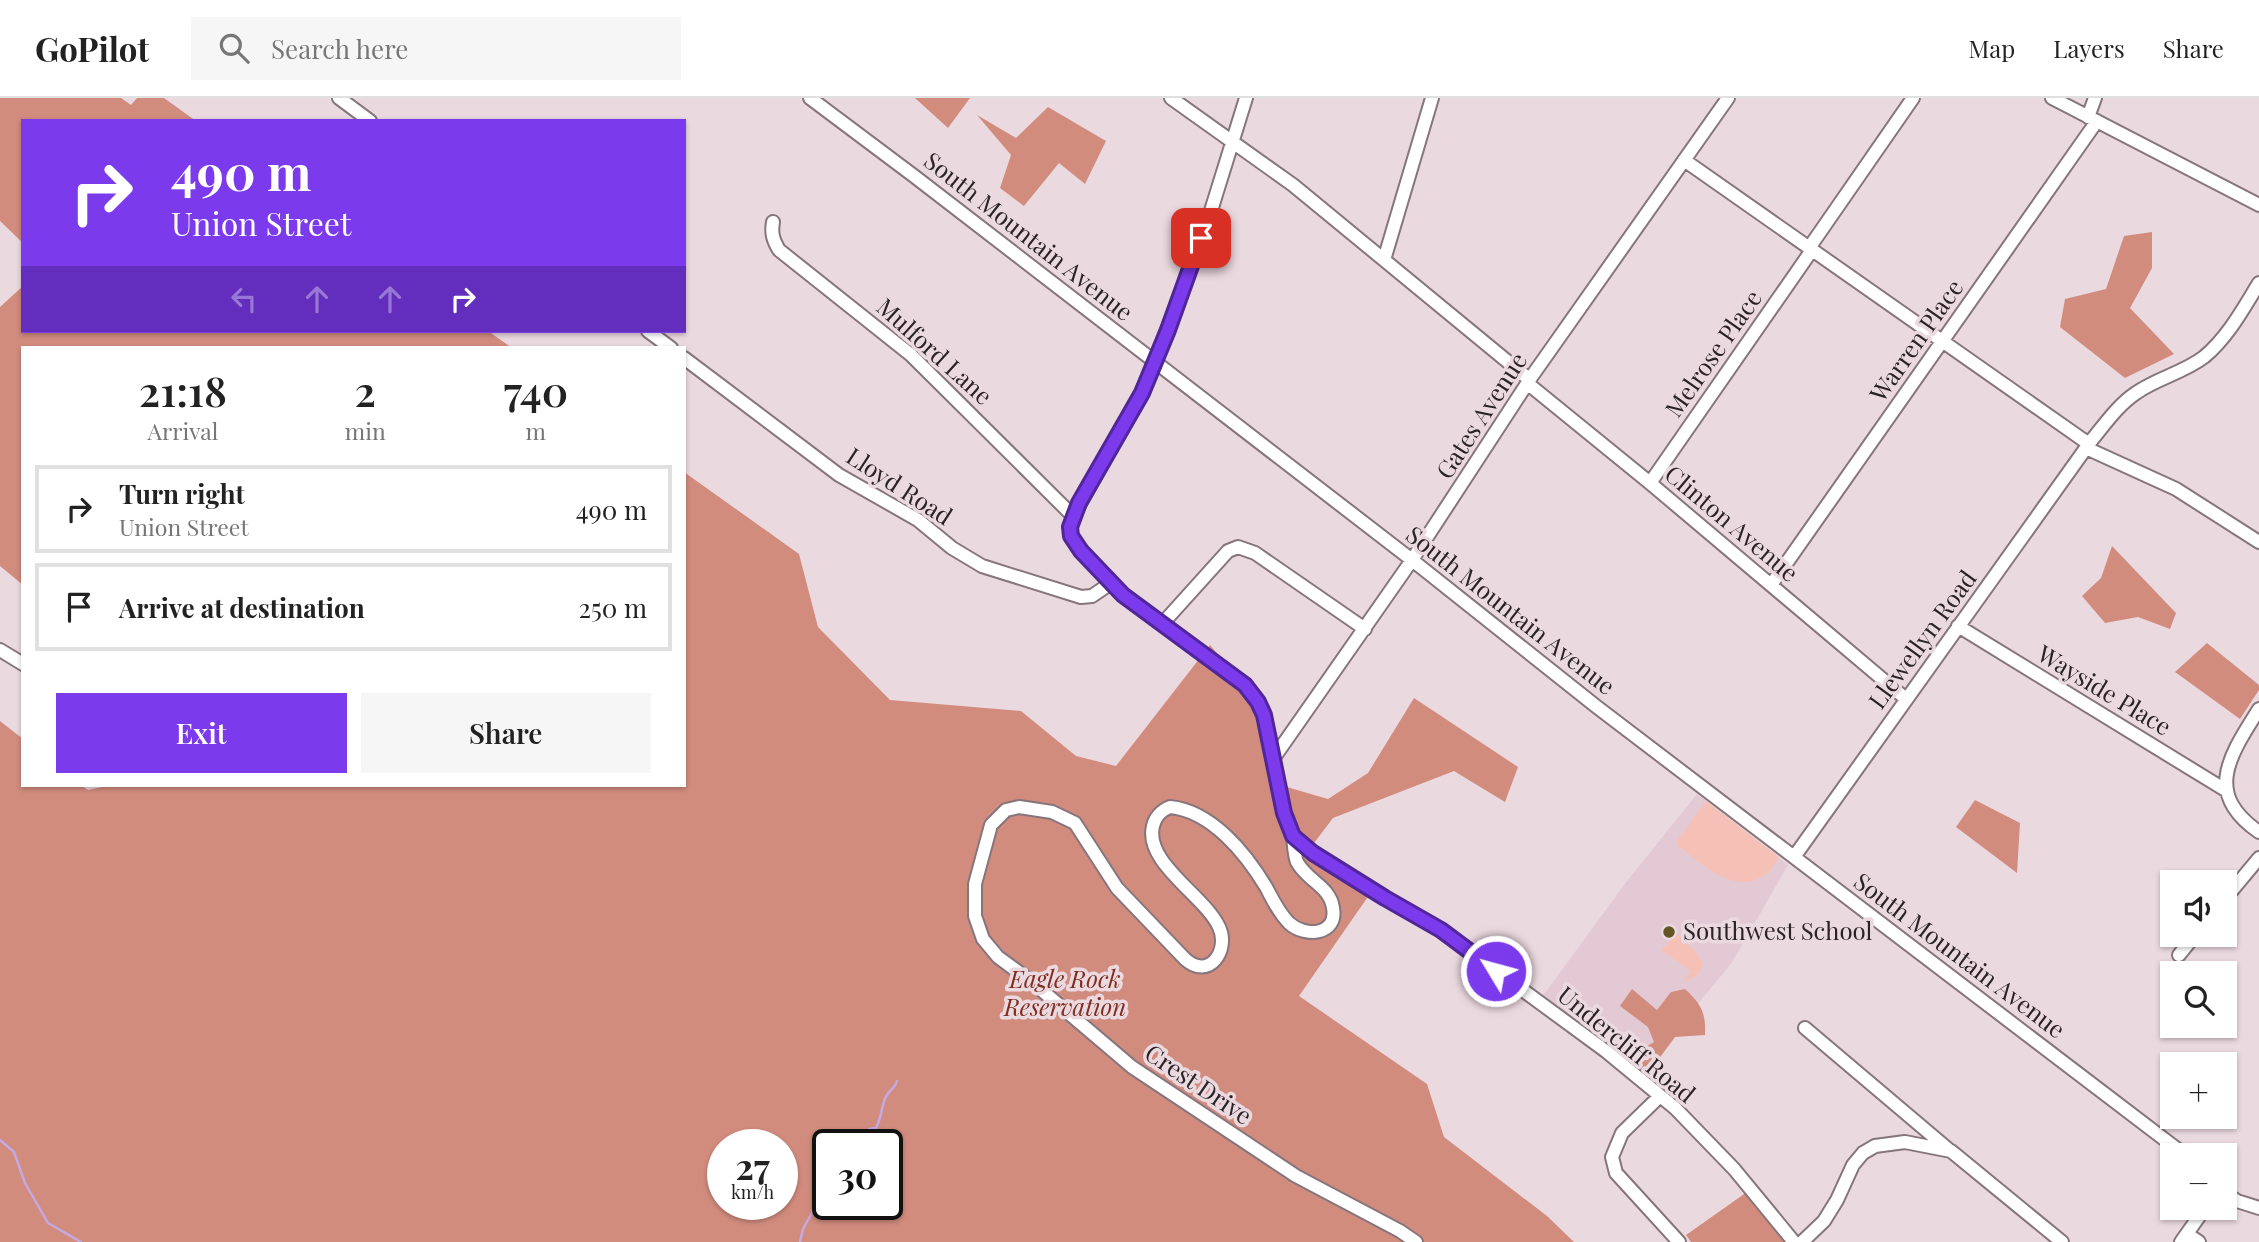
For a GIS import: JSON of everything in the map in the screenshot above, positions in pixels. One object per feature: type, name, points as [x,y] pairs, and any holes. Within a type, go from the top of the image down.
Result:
[{"type":"street","points":[[339,98],[367,119]]},
{"type":"street","name":"South Mountain Avenue","points":[[810,98],[1412,560],[1597,707],[2169,1143]]},
{"type":"street","name":"Clinton Avenue","points":[[1171,98],[1293,185],[1906,699]]},
{"type":"street","points":[[1246,98],[1210,214],[1155,362],[1142,393],[1073,516],[1070,527],[1071,536],[1081,551],[1123,595],[1245,685],[1258,702],[1264,715],[1284,813],[1293,836]]},
{"type":"street","points":[[1384,260],[1432,98]]},
{"type":"street","name":"Gates Avenue","points":[[1273,759],[1412,560],[1529,382],[1728,98]]},
{"type":"street","name":"Melrose Place","points":[[1650,483],[1913,98]]},
{"type":"street","points":[[2052,98],[2259,205]]},
{"type":"street","name":"Warren Place","points":[[1771,585],[2093,119],[2095,98]]},
{"type":"street","points":[[1684,160],[2088,446],[2176,489],[2259,542]]},
{"type":"street","name":"Mulford Lane","points":[[773,222],[773,240],[779,250],[911,355],[1073,516]]},
{"type":"street","name":"Llewellyn Road","points":[[1794,857],[2088,446],[2119,407],[2135,393],[2203,358],[2222,340],[2259,283]]},
{"type":"street","points":[[651,333],[668,346]]},
{"type":"street","name":"Lloyd Road","points":[[686,360],[839,475],[918,520],[967,558],[1002,573],[1081,597],[1092,596],[1111,583]]},
{"type":"street","points":[[1163,623],[1228,551],[1238,547],[1255,553],[1365,629]]},
{"type":"street","name":"Wayside Place","points":[[1958,626],[2227,791]]},
{"type":"street","points":[[0,650],[21,663]]},
{"type":"street","points":[[2259,709],[2231,754],[2227,770],[2227,791],[2233,807],[2259,832]]},
{"type":"street","name":"Crest Drive","points":[[1293,836],[1297,861],[1328,893],[1333,904],[1334,916],[1329,926],[1320,932],[1299,930],[1290,925],[1276,908],[1247,860],[1207,821],[1179,808],[1170,807],[1154,821],[1152,831],[1156,850],[1167,867],[1214,919],[1221,933],[1218,956],[1213,963],[1199,967],[1185,959],[1117,888],[1075,823],[1052,812],[1019,807],[1006,810],[992,825],[979,867],[974,893],[978,928],[998,957],[1032,982],[1132,1067],[1296,1176],[1416,1242]]},
{"type":"street","name":"Undercliff Road","points":[[1293,836],[1323,860],[1441,930],[1607,1052],[1675,1108],[1734,1169],[1794,1242]]},
{"type":"street","points":[[2237,884],[2259,858]]},
{"type":"street","points":[[2179,955],[2185,947]]},
{"type":"street","points":[[1805,1028],[2062,1242]]},
{"type":"street","points":[[1660,1096],[1622,1133],[1612,1157],[1616,1173],[1679,1242]]},
{"type":"street","points":[[1802,1242],[1824,1221],[1853,1165],[1863,1153],[1875,1146],[1905,1142],[1951,1151]]},
{"type":"street","points":[[2237,1201],[2259,1208]]},
{"type":"street","points":[[2197,1220],[2184,1238],[2199,1242]]},
{"type":"shaded area","name":"Southwest School","points":[[1697,794],[1788,865],[1731,964],[1642,1071],[1542,997],[1627,881]]},
{"type":"shaded area","points":[[1706,801],[1779,857],[1767,874],[1753,881],[1730,880],[1678,846],[1678,839]]},
{"type":"shaded area","points":[[1677,934],[1696,952],[1703,964],[1696,976],[1684,981],[1691,971],[1661,950]]},
{"type":"green space","points":[[0,98],[121,98],[131,105],[137,98],[164,98],[193,119],[21,119],[21,241],[0,221]]},
{"type":"green space","points":[[915,98],[970,98],[948,128]]},
{"type":"green space","points":[[1048,107],[1106,141],[1085,184],[1059,163],[1024,206],[1000,188],[1011,155],[977,115],[1016,138]]},
{"type":"green space","points":[[2152,232],[2152,268],[2130,308],[2174,354],[2125,378],[2060,327],[2065,299],[2106,289],[2124,236]]},
{"type":"green space","points":[[21,288],[21,333],[491,333],[509,346],[21,346],[21,583],[0,566],[0,307]]},
{"type":"green space","name":"Eagle Rock Reservation","points":[[686,473],[799,554],[818,627],[890,700],[1021,711],[1076,756],[1116,766],[1210,645],[1259,703],[1273,783],[1328,799],[1368,773],[1414,698],[1518,767],[1505,802],[1454,771],[1333,818],[1311,847],[1374,888],[1299,996],[1427,1084],[1444,1137],[1547,1216],[1574,1242],[0,1242],[0,721],[21,737],[21,787],[84,787],[88,790],[102,787],[686,787]]},
{"type":"green space","points":[[2112,546],[2176,613],[2170,629],[2138,617],[2105,623],[2082,596],[2101,578]]},
{"type":"green space","points":[[2207,643],[2259,685],[2259,690],[2240,719],[2175,672]]},
{"type":"green space","points":[[1975,800],[2020,823],[2017,873],[1956,827]]},
{"type":"green space","points":[[1632,989],[1657,1010],[1671,992],[1685,989],[1699,1004],[1705,1020],[1705,1035],[1675,1037],[1647,1075],[1628,1058],[1654,1042],[1648,1027],[1620,1006]]},
{"type":"green space","points":[[1747,1192],[1785,1242],[1691,1242],[1686,1235]]},
{"type":"waterway","points":[[869,1129],[876,1128],[885,1099],[897,1081]]},
{"type":"waterway","points":[[0,1140],[14,1152],[25,1183],[48,1223],[81,1242]]},
{"type":"waterway","points":[[800,1242],[803,1229],[812,1213]]},
{"type":"place","name":"Southwest School","points":[[1669,932]]},
{"type":"route","points":[[1201,238],[1142,393],[1079,503],[1070,527],[1071,536],[1081,551],[1123,595],[1245,685],[1258,702],[1264,715],[1284,813],[1293,836],[1313,853],[1441,930],[1496,971]]}]
